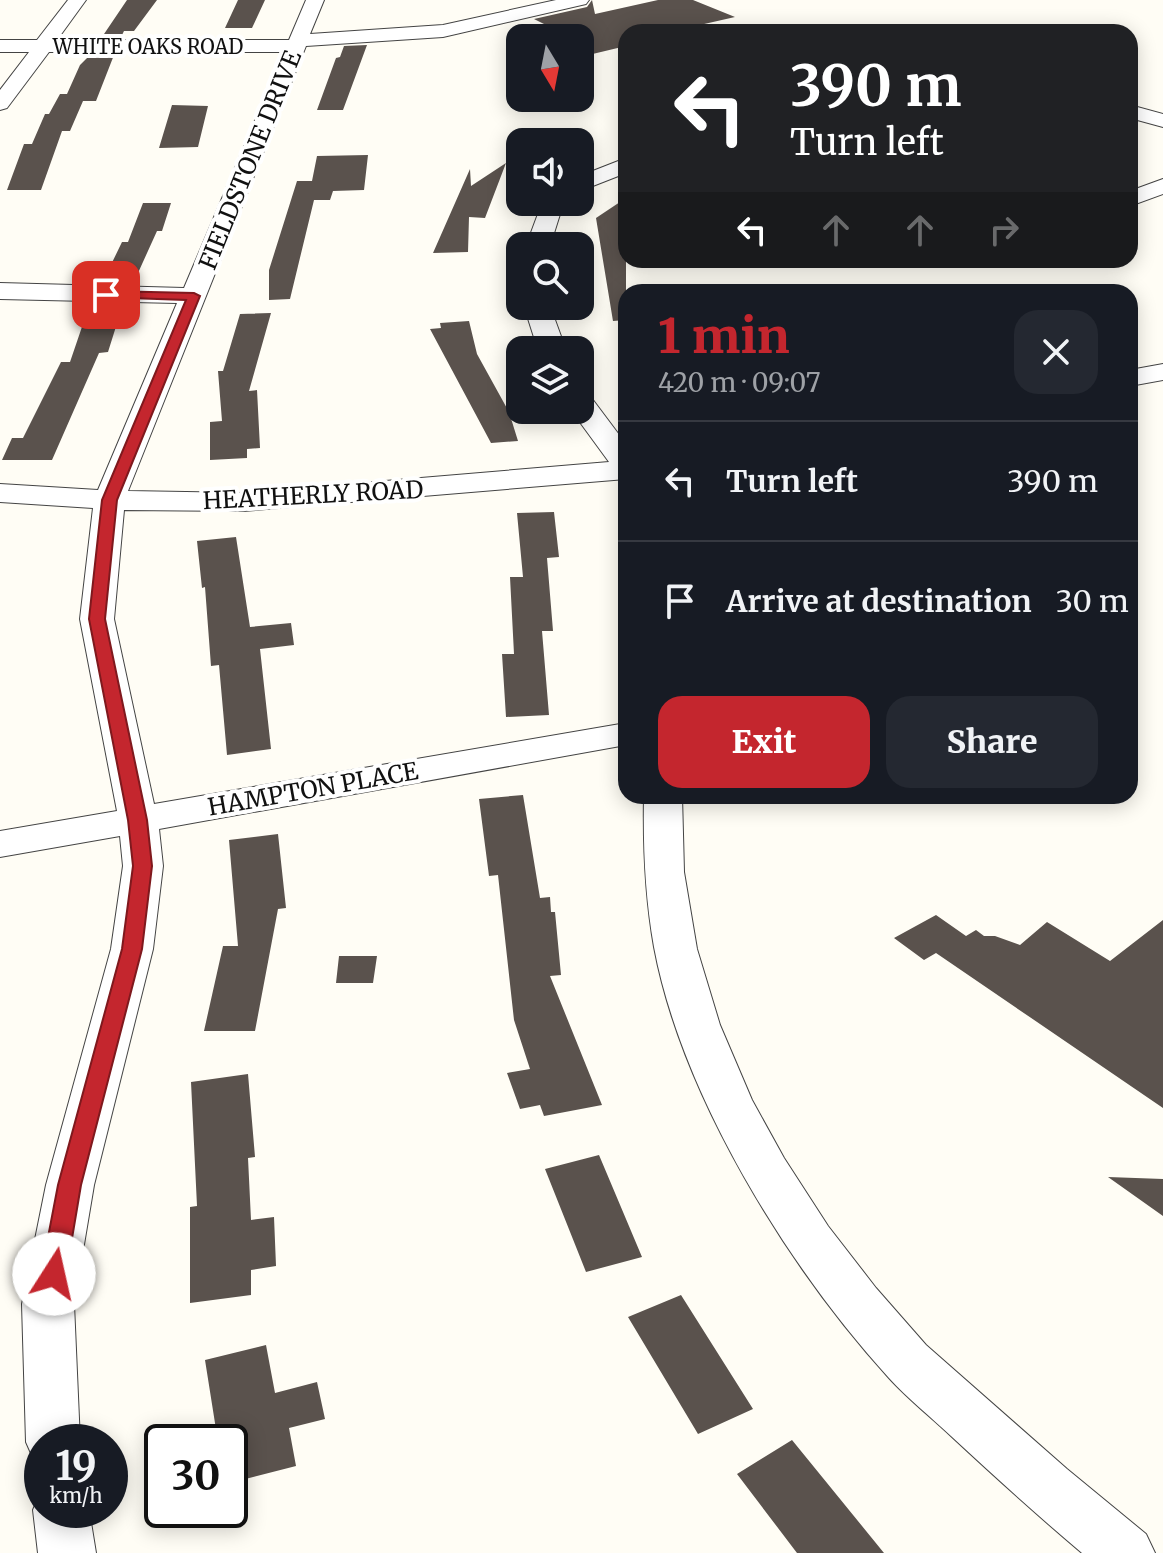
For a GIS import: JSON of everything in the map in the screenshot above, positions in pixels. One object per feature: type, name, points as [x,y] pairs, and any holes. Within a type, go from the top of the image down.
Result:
[{"type":"street","points":[[0,104],[77,0]]},
{"type":"street","name":"FIELDSTONE DRIVE","points":[[52,1424],[48,1304],[70,1185],[132,949],[143,866],[138,820],[97,619],[109,500],[315,0]]},
{"type":"street","name":"WHITE OAKS ROAD","points":[[0,46],[298,43],[443,31],[580,0]]},
{"type":"street","points":[[1138,113],[1163,121]]},
{"type":"street","points":[[594,178],[618,168]]},
{"type":"street","points":[[1138,196],[1163,186]]},
{"type":"street","points":[[0,291],[194,296]]},
{"type":"street","points":[[1138,377],[1163,372]]},
{"type":"street","points":[[594,421],[618,453]]},
{"type":"street","name":"HEATHERLY ROAD","points":[[0,493],[109,500],[243,502],[618,471]]},
{"type":"street","name":"HAMPTON PLACE","points":[[0,844],[618,735]]},
{"type":"street","points":[[662,804],[660,838],[671,933],[689,999],[725,1096],[809,1239],[907,1361],[1051,1493],[1126,1553]]},
{"type":"street","points":[[64,1528],[67,1553]]},
{"type":"building","points":[[127,0],[157,0],[134,31],[124,31],[121,37],[102,37]]},
{"type":"building","points":[[238,0],[265,0],[252,28],[225,28]]},
{"type":"building","points":[[592,0],[595,14],[658,0],[693,0],[735,17],[704,24],[618,24],[618,48],[594,54],[594,24],[544,24],[534,19],[587,7]]},
{"type":"building","points":[[367,45],[343,110],[317,110],[336,58],[340,57],[344,46]]},
{"type":"building","points":[[90,55],[114,55],[96,101],[83,101],[70,131],[62,131],[41,190],[7,190],[24,144],[32,144],[45,114],[49,114],[60,94],[67,94],[80,65]]},
{"type":"building","points":[[172,105],[208,106],[198,147],[159,148]]},
{"type":"building","points":[[368,155],[364,190],[333,191],[330,200],[314,200],[290,299],[269,300],[269,270],[297,181],[312,181],[317,156]]},
{"type":"building","points":[[506,163],[485,218],[469,217],[468,252],[433,253],[470,169],[471,186]]},
{"type":"building","points":[[143,203],[171,203],[162,231],[157,231],[133,284],[118,283],[113,281],[117,273],[107,273],[122,242],[128,242]]},
{"type":"building","points":[[618,203],[618,268],[626,268],[626,284],[618,284],[618,321],[613,321],[596,218]]},
{"type":"building","points":[[271,313],[249,391],[257,390],[260,448],[247,449],[247,458],[210,460],[210,422],[222,421],[218,371],[223,371],[240,314]]},
{"type":"building","points":[[119,317],[108,352],[99,353],[52,460],[2,460],[12,438],[23,438],[61,362],[70,362],[85,318]]},
{"type":"building","points":[[469,321],[477,354],[506,407],[506,424],[513,424],[518,441],[491,443],[430,329],[441,328],[440,323]]},
{"type":"building","points":[[554,512],[559,557],[547,558],[553,631],[542,631],[549,715],[506,717],[502,654],[514,654],[510,577],[523,577],[517,513]]},
{"type":"building","points":[[236,537],[250,627],[291,623],[294,645],[260,649],[271,749],[227,755],[219,665],[211,666],[205,587],[202,588],[197,541]]},
{"type":"building","points":[[523,795],[540,898],[550,897],[551,912],[555,912],[561,975],[550,976],[602,1105],[544,1116],[540,1105],[520,1109],[507,1073],[530,1069],[514,1020],[498,875],[489,876],[479,799]]},
{"type":"building","points":[[278,834],[286,908],[278,909],[255,1031],[204,1031],[223,946],[238,946],[229,840]]},
{"type":"building","points":[[936,915],[966,936],[976,930],[984,936],[995,936],[1020,945],[1047,922],[1110,961],[1163,920],[1163,1108],[936,953],[924,960],[894,938]]},
{"type":"building","points":[[339,956],[377,956],[373,983],[336,983]]},
{"type":"building","points":[[248,1074],[255,1157],[248,1158],[251,1220],[274,1217],[276,1266],[251,1270],[251,1295],[190,1303],[190,1207],[197,1206],[191,1082]]},
{"type":"building","points":[[599,1155],[642,1257],[586,1272],[545,1169]]},
{"type":"building","points":[[1108,1177],[1163,1179],[1163,1216]]},
{"type":"building","points":[[681,1295],[753,1409],[698,1434],[628,1317]]},
{"type":"building","points":[[266,1345],[275,1393],[317,1382],[325,1419],[289,1428],[296,1466],[248,1478],[248,1424],[215,1424],[205,1360]]},
{"type":"building","points":[[792,1440],[884,1553],[797,1553],[737,1474]]},
{"type":"route","points":[[54,1274],[70,1185],[132,949],[143,866],[138,820],[101,651],[97,619],[109,500],[194,296],[106,295]]}]
